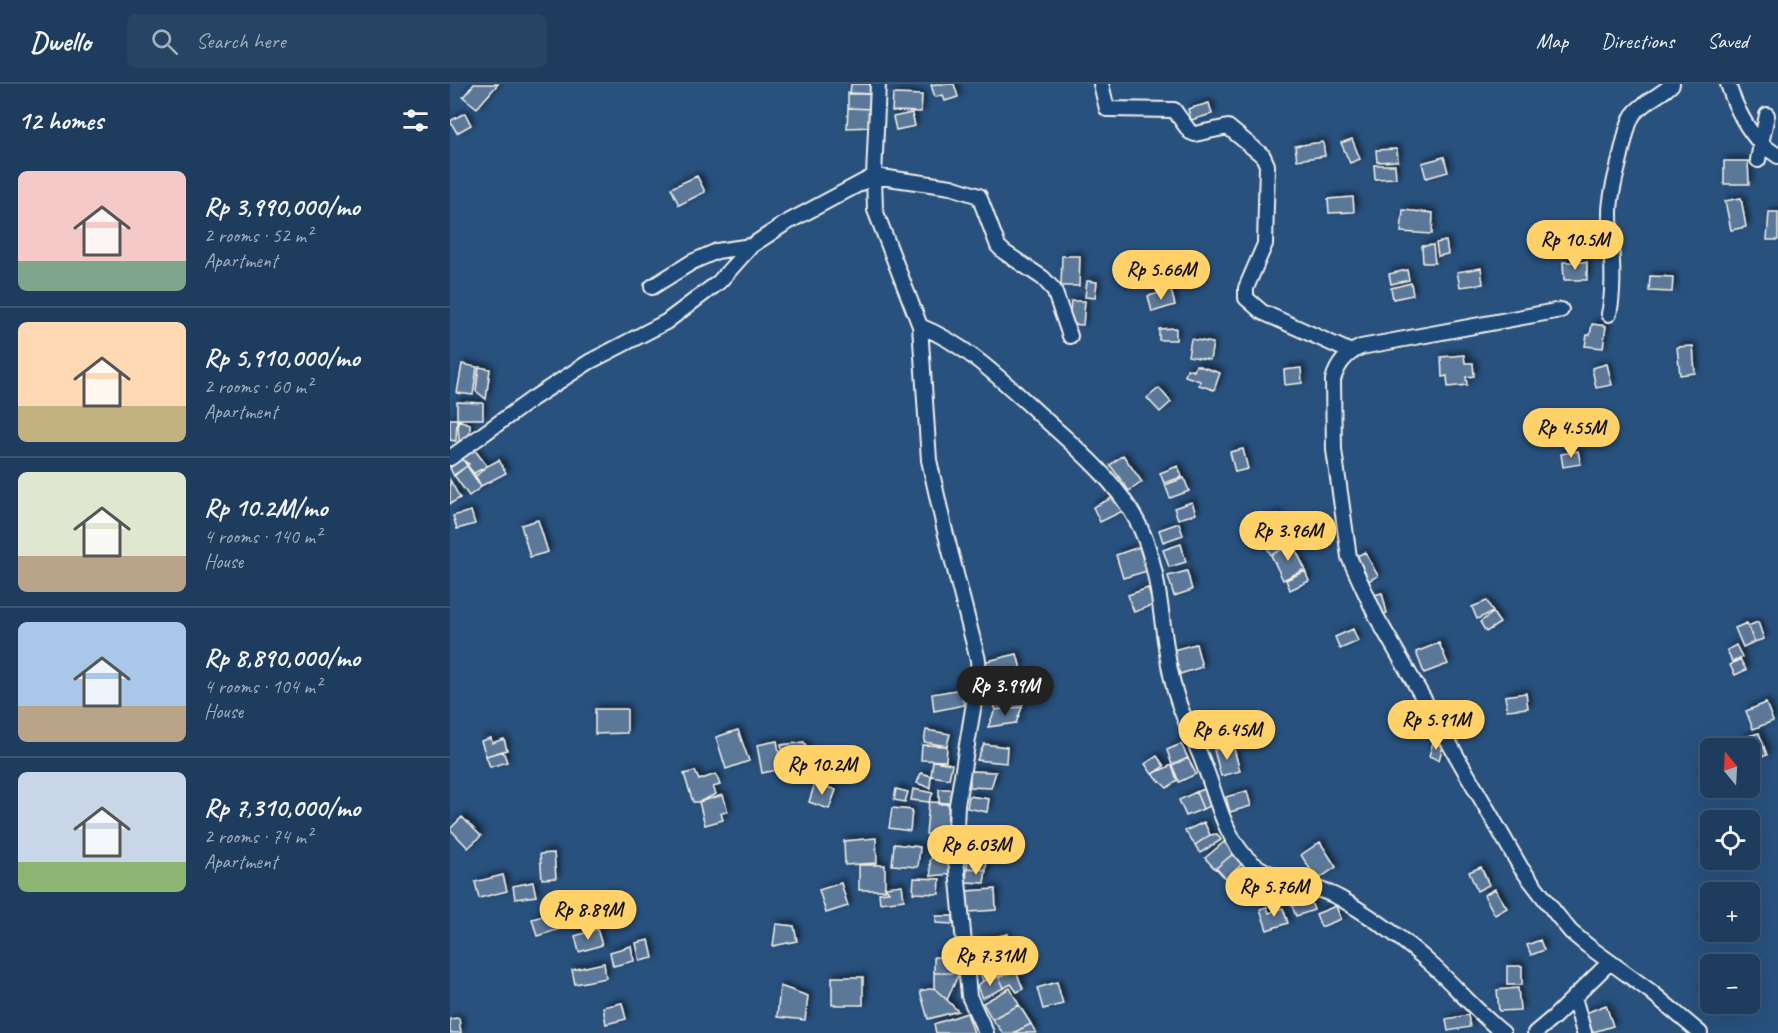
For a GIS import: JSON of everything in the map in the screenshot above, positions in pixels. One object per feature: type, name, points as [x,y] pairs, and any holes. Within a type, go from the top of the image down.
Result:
[{"type":"street","points":[[878,84],[874,176],[876,213],[920,326],[929,460],[979,666],[957,805],[955,849],[969,998],[986,1033]]},
{"type":"street","points":[[1101,84],[1106,107],[1109,110],[1174,110],[1193,133],[1228,127],[1263,156],[1267,165],[1265,244],[1246,288],[1246,298],[1262,312],[1351,352]]},
{"type":"street","points":[[1608,314],[1611,303],[1612,265],[1610,210],[1625,139],[1633,116],[1646,103],[1665,92],[1672,84]]},
{"type":"street","points":[[1728,84],[1740,116],[1749,132],[1778,156]]},
{"type":"street","points":[[1758,160],[1767,115]]},
{"type":"street","points":[[451,457],[532,399],[589,362],[666,322],[719,282],[751,246],[786,223],[874,176],[951,187],[979,196],[998,246],[1043,278],[1054,290],[1070,336]]},
{"type":"street","points":[[652,287],[692,262],[717,251],[751,246]]},
{"type":"street","points":[[1561,310],[1361,347],[1351,352],[1336,370],[1333,380],[1334,450],[1349,557],[1376,616],[1521,868],[1571,932],[1650,991],[1700,1033]]},
{"type":"street","points":[[920,326],[952,341],[1007,385],[1100,470],[1132,513],[1142,533],[1153,566],[1172,679],[1185,723],[1204,764],[1224,823],[1242,852],[1261,869],[1340,898],[1385,927],[1431,964],[1503,1033]]},
{"type":"street","points":[[1535,1033],[1610,962]]},
{"type":"street","points":[[1574,997],[1584,1033]]},
{"type":"building","points":[[474,84],[498,84],[477,108],[463,97]]},
{"type":"building","points":[[851,84],[872,84],[871,94],[850,94]]},
{"type":"building","points":[[954,84],[958,97],[945,101],[943,95],[935,97],[931,85]]},
{"type":"building","points":[[848,93],[874,94],[873,109],[848,108]]},
{"type":"building","points":[[893,94],[922,95],[921,112],[892,111]]},
{"type":"building","points":[[1209,103],[1212,114],[1191,120],[1188,109]]},
{"type":"building","points":[[848,108],[873,109],[873,127],[847,128]]},
{"type":"building","points":[[465,113],[471,125],[457,133],[450,121]]},
{"type":"building","points":[[912,113],[915,126],[896,130],[893,117]]},
{"type":"building","points":[[1352,139],[1360,159],[1350,163],[1341,143]]},
{"type":"building","points":[[1323,142],[1325,156],[1297,160],[1295,146]]},
{"type":"building","points":[[1397,149],[1398,161],[1377,162],[1376,150]]},
{"type":"building","points":[[1444,157],[1448,172],[1426,178],[1422,163]]},
{"type":"building","points":[[1724,161],[1748,161],[1749,184],[1724,184]]},
{"type":"building","points":[[1374,165],[1395,165],[1396,178],[1375,179]]},
{"type":"building","points":[[697,176],[705,192],[679,205],[671,188]]},
{"type":"building","points":[[1353,197],[1354,212],[1329,213],[1328,199]]},
{"type":"building","points":[[1741,198],[1746,227],[1731,230],[1725,201]]},
{"type":"building","points":[[1403,210],[1433,213],[1432,234],[1401,232]]},
{"type":"building","points":[[1769,212],[1778,212],[1778,240],[1767,240]]},
{"type":"building","points":[[1446,241],[1448,254],[1438,256],[1436,243]]},
{"type":"building","points":[[1433,245],[1435,263],[1423,263],[1422,246]]},
{"type":"building","points":[[1062,256],[1080,256],[1079,286],[1061,286]]},
{"type":"building","points":[[1563,262],[1587,262],[1587,280],[1564,280]]},
{"type":"building","points":[[1481,268],[1483,284],[1460,287],[1457,272]]},
{"type":"building","points":[[1407,270],[1409,280],[1391,284],[1389,274]]},
{"type":"building","points":[[1650,276],[1673,277],[1672,292],[1649,291]]},
{"type":"building","points":[[1087,281],[1097,282],[1095,298],[1085,297]]},
{"type":"building","points":[[1411,283],[1413,295],[1393,299],[1391,288]]},
{"type":"building","points":[[1171,290],[1175,305],[1152,312],[1148,296]]},
{"type":"building","points":[[1071,301],[1085,301],[1083,325],[1069,324]]},
{"type":"building","points":[[1592,324],[1606,326],[1603,348],[1585,346]]},
{"type":"building","points":[[1176,328],[1176,340],[1159,340],[1159,329]]},
{"type":"building","points":[[1191,339],[1213,343],[1210,360],[1188,356]]},
{"type":"building","points":[[1693,346],[1695,373],[1680,375],[1677,347]]},
{"type":"building","points":[[1464,355],[1465,363],[1473,363],[1474,376],[1466,377],[1467,385],[1448,387],[1447,376],[1442,377],[1441,357]]},
{"type":"building","points":[[462,364],[477,367],[473,395],[457,393]]},
{"type":"building","points":[[1607,364],[1612,385],[1596,388],[1592,368]]},
{"type":"building","points":[[1196,365],[1220,373],[1214,390],[1199,385],[1200,381],[1185,376],[1187,369],[1194,371]]},
{"type":"building","points":[[479,367],[490,369],[486,399],[476,391]]},
{"type":"building","points":[[1301,368],[1302,383],[1285,385],[1284,370]]},
{"type":"building","points":[[1159,388],[1171,402],[1160,412],[1147,398]]},
{"type":"building","points":[[457,402],[483,403],[483,419],[457,419]]},
{"type":"building","points":[[450,419],[457,419],[456,441],[450,440]]},
{"type":"building","points":[[458,420],[470,424],[470,443],[459,443]]},
{"type":"building","points":[[474,449],[487,466],[476,476],[462,459]]},
{"type":"building","points":[[1243,449],[1248,469],[1235,472],[1230,452]]},
{"type":"building","points":[[1578,451],[1581,464],[1563,467],[1561,454]]},
{"type":"building","points":[[1123,455],[1142,482],[1129,491],[1110,465]]},
{"type":"building","points":[[461,459],[469,464],[454,476],[450,468]]},
{"type":"building","points":[[499,460],[506,473],[481,486],[474,473]]},
{"type":"building","points":[[467,466],[481,487],[469,496],[454,475]]},
{"type":"building","points":[[1178,466],[1182,477],[1164,483],[1160,473]]},
{"type":"building","points":[[1184,478],[1189,491],[1170,498],[1165,485]]},
{"type":"building","points":[[450,480],[460,498],[450,504]]},
{"type":"building","points":[[1116,496],[1123,511],[1100,522],[1093,507]]},
{"type":"building","points":[[1192,502],[1196,514],[1178,519],[1174,508]]},
{"type":"building","points":[[471,511],[475,524],[457,529],[453,516]]},
{"type":"building","points":[[1278,514],[1283,528],[1262,537],[1256,523]]},
{"type":"building","points":[[538,520],[548,552],[530,557],[521,525]]},
{"type":"building","points":[[1179,523],[1183,535],[1163,542],[1159,530]]},
{"type":"building","points":[[1285,529],[1293,544],[1271,555],[1263,540]]},
{"type":"building","points":[[1181,544],[1186,562],[1169,567],[1163,550]]},
{"type":"building","points":[[1293,544],[1305,569],[1283,580],[1271,555]]},
{"type":"building","points":[[1139,547],[1147,571],[1123,578],[1116,555]]},
{"type":"building","points":[[1365,552],[1378,576],[1366,582],[1353,558]]},
{"type":"building","points":[[1187,571],[1192,590],[1174,596],[1168,576]]},
{"type":"building","points":[[1305,571],[1309,581],[1290,590],[1286,580]]},
{"type":"building","points":[[1148,588],[1153,605],[1134,612],[1128,595]]},
{"type":"building","points":[[1382,593],[1387,613],[1379,615],[1374,595]]},
{"type":"building","points":[[1487,601],[1493,612],[1477,619],[1472,607]]},
{"type":"building","points":[[1493,613],[1500,623],[1486,632],[1480,622]]},
{"type":"building","points":[[1758,622],[1764,639],[1754,642],[1748,626]]},
{"type":"building","points":[[1747,623],[1754,642],[1743,647],[1735,628]]},
{"type":"building","points":[[1353,629],[1358,641],[1340,649],[1335,637]]},
{"type":"building","points":[[1439,643],[1448,664],[1424,673],[1416,652]]},
{"type":"building","points":[[1196,644],[1202,667],[1180,674],[1173,650]]},
{"type":"building","points":[[1736,645],[1742,657],[1732,662],[1727,650]]},
{"type":"building","points":[[1017,654],[1021,669],[988,678],[983,662]]},
{"type":"building","points":[[1740,659],[1746,670],[1735,675],[1730,665]]},
{"type":"building","points":[[1026,688],[1022,707],[995,710],[993,692]]},
{"type":"building","points":[[961,689],[964,705],[934,711],[932,694]]},
{"type":"building","points":[[1526,693],[1528,708],[1507,710],[1505,696]]},
{"type":"building","points":[[1766,703],[1773,721],[1753,729],[1746,711]]},
{"type":"building","points":[[1022,707],[1016,723],[988,727],[995,710]]},
{"type":"building","points":[[595,709],[627,709],[627,733],[595,734]]},
{"type":"building","points":[[1211,716],[1216,725],[1199,734],[1194,725]]},
{"type":"building","points":[[738,730],[749,761],[726,769],[716,737]]},
{"type":"building","points":[[926,730],[950,734],[947,746],[924,742]]},
{"type":"building","points":[[1759,733],[1767,755],[1760,757],[1760,738],[1742,738]]},
{"type":"building","points":[[491,738],[492,743],[504,739],[507,750],[486,756],[481,741]]},
{"type":"building","points":[[777,741],[782,769],[762,773],[757,745]]},
{"type":"building","points":[[804,742],[812,758],[784,762],[781,745]]},
{"type":"building","points":[[1433,742],[1443,746],[1439,760],[1429,756]]},
{"type":"building","points":[[984,744],[1007,747],[1006,763],[977,760]]},
{"type":"building","points":[[1181,744],[1188,758],[1172,765],[1167,750]]},
{"type":"building","points":[[922,745],[947,746],[946,761],[921,760]]},
{"type":"building","points":[[1233,745],[1240,771],[1221,776],[1214,750]]},
{"type":"building","points":[[503,751],[507,762],[490,767],[486,756]]},
{"type":"building","points":[[1157,756],[1164,766],[1152,774],[1145,764]]},
{"type":"building","points":[[1188,758],[1196,774],[1179,782],[1172,765]]},
{"type":"building","points":[[933,761],[952,764],[949,779],[931,776]]},
{"type":"building","points":[[1172,765],[1177,780],[1167,788],[1152,774]]},
{"type":"building","points":[[695,771],[699,780],[716,774],[720,785],[713,787],[716,794],[699,802],[693,802],[684,774]]},
{"type":"building","points":[[970,771],[996,772],[991,788],[970,787]]},
{"type":"building","points":[[921,773],[931,776],[930,788],[917,783]]},
{"type":"building","points":[[815,783],[836,790],[829,809],[809,802]]},
{"type":"building","points":[[1208,788],[1215,804],[1203,809],[1196,792]]},
{"type":"building","points":[[896,789],[908,792],[905,802],[894,800]]},
{"type":"building","points":[[913,789],[933,793],[929,802],[911,800]]},
{"type":"building","points":[[939,789],[952,789],[952,804],[939,804]]},
{"type":"building","points":[[1247,791],[1251,806],[1230,812],[1226,797]]},
{"type":"building","points":[[1196,792],[1203,809],[1186,816],[1179,800]]},
{"type":"building","points":[[723,795],[728,812],[721,813],[723,820],[705,825],[699,802]]},
{"type":"building","points":[[969,796],[989,799],[987,812],[967,808]]},
{"type":"building","points":[[929,802],[949,803],[946,836],[926,834]]},
{"type":"building","points":[[892,808],[912,810],[910,831],[889,828]]},
{"type":"building","points":[[462,817],[481,836],[468,848],[450,829]]},
{"type":"building","points":[[1204,822],[1210,835],[1195,845],[1185,831]]},
{"type":"building","points":[[1217,834],[1221,840],[1200,853],[1195,845],[1210,835]]},
{"type":"building","points":[[876,838],[877,863],[845,865],[844,841]]},
{"type":"building","points":[[1224,842],[1234,853],[1215,869],[1205,858]]},
{"type":"building","points":[[1320,842],[1336,867],[1317,880],[1301,855]]},
{"type":"building","points":[[894,844],[920,847],[918,867],[892,865]]},
{"type":"building","points":[[949,848],[952,874],[931,876],[930,861],[934,850]]},
{"type":"building","points":[[554,853],[556,878],[542,879],[540,854]]},
{"type":"building","points":[[1234,853],[1243,863],[1226,879],[1216,868]]},
{"type":"building","points":[[968,854],[987,856],[986,870],[967,868]]},
{"type":"building","points":[[1243,863],[1252,873],[1238,885],[1230,875]]},
{"type":"building","points":[[859,865],[885,865],[885,890],[859,890]]},
{"type":"building","points":[[1481,867],[1489,885],[1477,891],[1469,872]]},
{"type":"building","points":[[967,868],[986,870],[984,883],[966,882]]},
{"type":"building","points":[[503,875],[507,891],[479,898],[475,882]]},
{"type":"building","points":[[914,878],[940,879],[939,894],[913,893]]},
{"type":"building","points":[[1266,878],[1275,894],[1258,904],[1249,888]]},
{"type":"building","points":[[533,882],[536,896],[515,899],[513,886]]},
{"type":"building","points":[[841,883],[848,906],[826,913],[819,890]]},
{"type":"building","points":[[902,885],[904,900],[880,903],[879,893],[889,892],[885,887]]},
{"type":"building","points":[[995,889],[996,910],[969,912],[967,891]]},
{"type":"building","points":[[1305,889],[1308,898],[1292,904],[1289,894]]},
{"type":"building","points":[[1495,889],[1507,908],[1495,915],[1484,895]]},
{"type":"building","points":[[613,894],[619,917],[595,923],[589,900]]},
{"type":"building","points":[[1310,899],[1314,910],[1296,916],[1292,906]]},
{"type":"building","points":[[1336,906],[1341,919],[1321,927],[1316,914]]},
{"type":"building","points":[[1267,907],[1269,913],[1283,908],[1288,923],[1267,930],[1260,909]]},
{"type":"building","points":[[568,909],[573,925],[537,936],[532,919]]},
{"type":"building","points":[[936,916],[953,916],[953,924],[936,923]]},
{"type":"building","points":[[776,924],[794,926],[797,941],[773,946]]},
{"type":"building","points":[[597,929],[602,945],[579,952],[575,936]]},
{"type":"building","points":[[1008,934],[1006,950],[979,956],[976,941]]},
{"type":"building","points":[[649,940],[653,958],[640,961],[636,943]]},
{"type":"building","points":[[1540,940],[1544,950],[1531,955],[1527,945]]},
{"type":"building","points":[[631,946],[634,961],[613,966],[610,952]]},
{"type":"building","points":[[1005,956],[1011,971],[983,981],[977,965]]},
{"type":"building","points":[[934,957],[958,957],[959,973],[934,973]]},
{"type":"building","points":[[604,963],[606,978],[575,984],[572,970]]},
{"type":"building","points":[[1507,966],[1522,966],[1522,985],[1507,985]]},
{"type":"building","points":[[1016,971],[1023,989],[1017,992],[1011,984],[1004,988],[999,977]]},
{"type":"building","points":[[934,973],[959,973],[947,1000],[934,988]]},
{"type":"building","points":[[832,977],[863,977],[863,1005],[832,1005]]},
{"type":"building","points":[[999,977],[1004,988],[982,998],[977,986],[983,981]]},
{"type":"building","points":[[1057,982],[1063,1004],[1043,1009],[1037,988]]},
{"type":"building","points":[[780,986],[808,996],[805,1020],[777,1017]]},
{"type":"building","points":[[934,988],[958,1011],[928,1019],[920,991]]},
{"type":"building","points":[[1010,988],[1019,1005],[992,1019],[983,1003]]},
{"type":"building","points":[[1518,988],[1520,1010],[1499,1011],[1497,990]]},
{"type":"building","points":[[622,1003],[626,1019],[606,1024],[603,1007]]},
{"type":"building","points":[[1019,1005],[1031,1024],[1013,1033],[1003,1033],[992,1019]]},
{"type":"building","points":[[1606,1005],[1613,1026],[1590,1033],[1583,1014]]},
{"type":"building","points":[[967,1013],[974,1033],[936,1033],[934,1024]]},
{"type":"building","points":[[1468,1015],[1470,1027],[1448,1031],[1446,1019]]},
{"type":"building","points":[[459,1018],[461,1033],[450,1033],[450,1019]]},
{"type":"building","points":[[1031,1024],[1036,1033],[1013,1033]]}]
